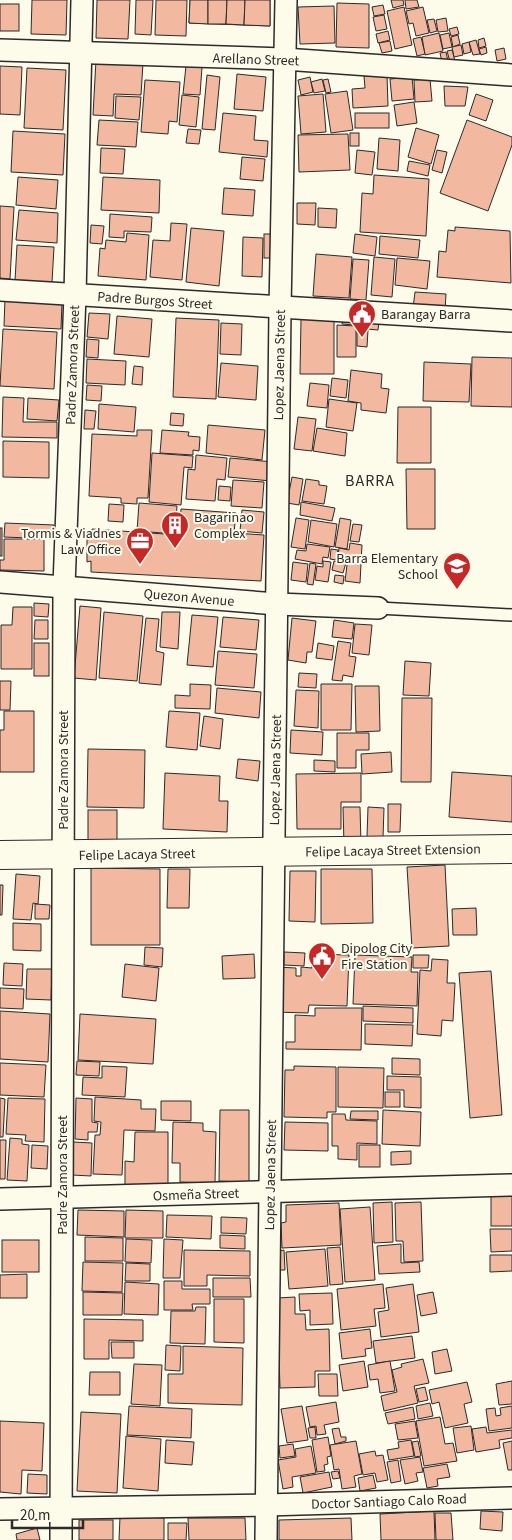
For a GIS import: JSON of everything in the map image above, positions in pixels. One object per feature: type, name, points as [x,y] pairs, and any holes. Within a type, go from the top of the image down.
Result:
[{"type":"main road","name":"Felipe Lacaya Street Extension","points":[[274,852],[512,849]]},
{"type":"main road","name":"Felipe Lacaya Street","points":[[0,855],[274,852]]},
{"type":"street","name":"Padre Zamora Street","points":[[61,1540],[64,586],[75,295],[82,0]]},
{"type":"street","name":"Lopez Jaena Street","points":[[266,1540],[280,309],[286,0]]},
{"type":"street","name":"Arellano Street","points":[[0,50],[284,59],[512,75]]},
{"type":"street","name":"Padre Burgos Street","points":[[0,290],[280,309]]},
{"type":"street","points":[[280,309],[512,321]]},
{"type":"street","name":"Quezon Avenue","points":[[0,582],[277,604],[378,608]]},
{"type":"street","name":"Osmeña Street","points":[[0,1200],[512,1185]]},
{"type":"street","name":"Doctor Santiago Calo Road","points":[[0,1509],[266,1505],[512,1498]]},
{"type":"lane","points":[[378,608],[512,615]]},
{"type":"building","points":[[32,0],[67,0],[66,35],[31,34]]},
{"type":"building","points":[[97,0],[130,0],[128,39],[96,38]]},
{"type":"building","points":[[136,0],[153,0],[151,35],[135,34]]},
{"type":"building","points":[[156,0],[187,0],[186,36],[155,35]]},
{"type":"building","points":[[190,0],[270,0],[270,26],[189,23]]},
{"type":"building","points":[[190,0],[208,0],[208,24],[189,23]]},
{"type":"building","points":[[208,0],[227,0],[226,24],[208,24]]},
{"type":"building","points":[[227,0],[245,0],[244,25],[226,24]]},
{"type":"building","points":[[245,0],[270,0],[270,26],[244,25]]},
{"type":"building","points":[[391,0],[403,0],[404,5],[393,8]]},
{"type":"building","points":[[405,0],[417,0],[419,7],[406,9]]},
{"type":"building","points":[[337,3],[369,4],[369,48],[336,47]]},
{"type":"building","points":[[0,4],[19,4],[19,31],[0,31]]},
{"type":"building","points":[[383,5],[385,14],[374,16],[372,7]]},
{"type":"building","points":[[334,6],[335,43],[300,44],[298,7]]},
{"type":"building","points":[[404,7],[412,45],[395,49],[387,11]]},
{"type":"building","points":[[423,7],[429,33],[416,36],[413,23],[409,24],[406,11]]},
{"type":"building","points":[[384,15],[387,29],[376,31],[373,17]]},
{"type":"building","points":[[446,18],[448,31],[438,32],[436,20]]},
{"type":"building","points":[[434,19],[437,31],[430,33],[427,20]]},
{"type":"building","points":[[457,27],[459,34],[451,36],[449,29]]},
{"type":"building","points":[[388,31],[390,40],[378,43],[376,34]]},
{"type":"building","points":[[439,33],[443,51],[425,55],[422,37]]},
{"type":"building","points":[[449,33],[452,47],[443,49],[440,35]]},
{"type":"building","points":[[458,35],[460,44],[453,47],[451,37]]},
{"type":"building","points":[[421,37],[425,54],[417,56],[413,39]]},
{"type":"building","points":[[484,38],[486,46],[479,48],[478,40]]},
{"type":"building","points":[[476,40],[480,54],[473,55],[469,42]]},
{"type":"building","points":[[390,41],[392,51],[382,53],[379,43]]},
{"type":"building","points":[[469,42],[471,52],[464,54],[462,44]]},
{"type":"building","points":[[461,45],[463,55],[454,57],[452,47]]},
{"type":"building","points":[[486,47],[487,53],[481,55],[479,49]]},
{"type":"building","points":[[504,48],[506,59],[497,61],[495,50]]},
{"type":"building","points":[[452,50],[455,61],[450,62],[447,51]]},
{"type":"building","points":[[446,52],[448,61],[442,62],[440,53]]},
{"type":"building","points":[[96,60],[143,63],[141,95],[114,94],[113,116],[93,115]]},
{"type":"building","points":[[0,66],[22,67],[20,115],[0,114]]},
{"type":"building","points":[[186,66],[202,67],[200,95],[183,94]]},
{"type":"building","points":[[27,68],[66,70],[63,130],[24,128]]},
{"type":"building","points":[[237,74],[266,77],[263,111],[234,109]]},
{"type":"building","points":[[207,75],[220,77],[215,130],[202,129]]},
{"type":"building","points":[[387,75],[388,106],[353,108],[352,89],[365,88],[364,76]]},
{"type":"building","points":[[310,77],[313,92],[301,95],[298,80]]},
{"type":"building","points":[[412,77],[414,99],[392,101],[390,79]]},
{"type":"building","points":[[322,79],[325,91],[314,93],[311,82]]},
{"type":"building","points":[[328,79],[331,92],[326,93],[323,80]]},
{"type":"building","points":[[430,79],[432,101],[415,102],[414,80]]},
{"type":"building","points":[[145,80],[180,82],[177,122],[169,121],[168,134],[141,132]]},
{"type":"building","points":[[444,86],[468,87],[465,106],[445,106]]},
{"type":"building","points":[[347,91],[353,130],[331,133],[325,94]]},
{"type":"building","points":[[323,94],[326,132],[301,134],[298,96]]},
{"type":"building","points":[[476,94],[493,100],[486,121],[469,115]]},
{"type":"building","points":[[182,95],[199,97],[196,127],[179,125]]},
{"type":"building","points":[[116,96],[141,97],[139,120],[115,118]]},
{"type":"building","points":[[414,102],[417,123],[397,126],[394,105]]},
{"type":"building","points":[[223,113],[256,116],[254,140],[268,141],[267,157],[219,152]]},
{"type":"building","points":[[355,113],[389,113],[389,128],[355,128]]},
{"type":"building","points":[[99,120],[138,122],[136,147],[97,145]]},
{"type":"building","points":[[467,120],[512,137],[512,145],[488,211],[440,193]]},
{"type":"building","points":[[416,128],[439,135],[431,164],[408,157]]},
{"type":"building","points":[[188,129],[201,130],[199,144],[186,143]]},
{"type":"building","points":[[13,131],[65,134],[63,175],[11,172]]},
{"type":"building","points":[[350,133],[359,133],[359,146],[350,146]]},
{"type":"building","points":[[348,134],[350,170],[299,172],[298,135]]},
{"type":"building","points":[[379,138],[400,140],[398,171],[377,169]]},
{"type":"building","points":[[101,148],[125,149],[123,174],[100,173]]},
{"type":"building","points":[[357,150],[375,152],[372,175],[355,173]]},
{"type":"building","points":[[437,150],[447,152],[442,173],[432,170]]},
{"type":"building","points":[[242,157],[265,159],[263,181],[240,179]]},
{"type":"building","points":[[409,161],[430,165],[428,176],[407,171]]},
{"type":"building","points":[[374,175],[429,179],[426,236],[360,232],[362,193],[373,194]]},
{"type":"building","points":[[18,177],[58,180],[56,209],[16,205]]},
{"type":"building","points":[[103,177],[160,180],[159,213],[101,210]]},
{"type":"building","points":[[224,188],[255,190],[253,216],[222,214]]},
{"type":"building","points":[[297,203],[316,203],[315,225],[297,224]]},
{"type":"building","points":[[0,206],[14,207],[10,279],[0,278]]},
{"type":"building","points":[[318,208],[337,209],[336,228],[318,227]]},
{"type":"building","points":[[19,210],[58,213],[57,243],[16,240]]},
{"type":"building","points":[[110,214],[152,217],[151,232],[124,231],[124,238],[109,237]]},
{"type":"building","points":[[171,223],[187,224],[182,280],[150,277],[153,240],[170,241]]},
{"type":"building","points":[[91,225],[104,226],[102,244],[90,243]]},
{"type":"building","points":[[455,227],[510,231],[511,283],[437,277],[439,251],[446,252],[448,230],[455,231]]},
{"type":"building","points":[[191,228],[224,231],[219,286],[186,282]]},
{"type":"building","points":[[127,233],[149,235],[146,280],[98,276],[100,248],[105,249],[106,240],[126,242]]},
{"type":"building","points":[[264,234],[273,234],[273,258],[264,258]]},
{"type":"building","points":[[355,234],[377,237],[375,256],[353,253]]},
{"type":"building","points":[[380,236],[420,240],[418,258],[379,254]]},
{"type":"building","points":[[243,237],[263,238],[262,277],[242,276]]},
{"type":"building","points":[[17,245],[54,247],[52,282],[15,281]]},
{"type":"building","points":[[316,254],[352,257],[349,298],[313,296]]},
{"type":"building","points":[[374,257],[395,259],[392,297],[371,295]]},
{"type":"building","points":[[397,258],[430,261],[427,289],[395,285]]},
{"type":"building","points":[[353,259],[369,260],[366,300],[350,299]]},
{"type":"building","points":[[415,292],[446,294],[445,310],[413,308]]},
{"type":"building","points":[[5,299],[62,302],[61,329],[4,326]]},
{"type":"building","points":[[89,313],[110,314],[108,339],[87,337]]},
{"type":"building","points":[[117,316],[152,319],[149,357],[114,354]]},
{"type":"building","points":[[343,317],[367,319],[366,326],[342,324]]},
{"type":"building","points":[[176,318],[219,320],[216,399],[173,397]]},
{"type":"building","points":[[301,319],[334,319],[334,374],[300,374]]},
{"type":"building","points":[[368,321],[379,322],[378,330],[367,329]]},
{"type":"building","points":[[221,323],[242,324],[241,355],[220,354]]},
{"type":"building","points":[[337,325],[356,326],[356,357],[337,357]]},
{"type":"building","points":[[3,329],[57,332],[54,389],[0,386]]},
{"type":"building","name":"Barangay Barra","points":[[357,330],[368,330],[367,347],[357,346]]},
{"type":"building","points":[[87,339],[99,340],[98,358],[86,357]]},
{"type":"building","points":[[472,357],[512,358],[512,407],[471,406]]},
{"type":"building","points":[[87,359],[126,361],[125,385],[86,383]]},
{"type":"building","points":[[424,362],[471,364],[469,402],[423,401]]},
{"type":"building","points":[[221,363],[258,366],[256,400],[218,397]]},
{"type":"building","points":[[134,366],[143,367],[142,385],[132,384]]},
{"type":"building","points":[[351,370],[382,374],[381,388],[389,389],[386,413],[361,410],[361,403],[348,401]]},
{"type":"building","points":[[332,378],[348,380],[346,398],[330,396]]},
{"type":"building","points":[[310,383],[329,385],[327,408],[307,406]]},
{"type":"building","points":[[87,385],[102,386],[101,401],[86,400]]},
{"type":"building","points":[[3,397],[24,398],[23,422],[57,422],[57,438],[2,437]]},
{"type":"building","points":[[28,398],[59,400],[57,421],[27,419]]},
{"type":"building","points":[[329,399],[357,403],[353,431],[326,427]]},
{"type":"building","points":[[99,404],[136,407],[134,432],[98,429]]},
{"type":"building","points":[[398,407],[431,407],[431,463],[397,463]]},
{"type":"building","points":[[85,410],[96,411],[94,429],[84,429]]},
{"type":"building","points":[[171,413],[184,414],[183,426],[170,425]]},
{"type":"building","points":[[298,417],[316,419],[312,451],[294,449]]},
{"type":"building","points":[[208,425],[265,430],[262,460],[206,453]]},
{"type":"building","points":[[317,428],[347,433],[345,456],[313,451]]},
{"type":"building","points":[[137,430],[152,430],[148,498],[137,498],[137,504],[121,503],[121,498],[89,496],[92,434],[137,436]]},
{"type":"building","points":[[162,430],[189,432],[188,436],[200,437],[199,451],[193,450],[193,455],[160,453]]},
{"type":"building","points":[[3,441],[49,442],[49,478],[3,477]]},
{"type":"building","points":[[152,453],[193,456],[192,468],[184,467],[181,505],[149,502]]},
{"type":"building","points":[[196,455],[227,458],[225,480],[217,479],[215,501],[186,499],[188,469],[195,470]]},
{"type":"building","points":[[230,458],[273,462],[271,481],[228,477]]},
{"type":"building","points":[[406,469],[435,469],[435,529],[407,529]]},
{"type":"building","points":[[292,477],[303,479],[299,505],[287,503]]},
{"type":"building","points":[[306,479],[319,481],[319,485],[327,486],[324,504],[302,501]]},
{"type":"building","points":[[233,480],[264,482],[262,508],[231,506]]},
{"type":"building","points":[[219,486],[231,487],[230,501],[218,500]]},
{"type":"building","points":[[301,502],[335,508],[332,521],[300,515]]},
{"type":"building","points":[[139,503],[177,506],[175,534],[137,531]]},
{"type":"building","points":[[109,504],[124,505],[123,522],[108,521]]},
{"type":"building","name":"Bagarinao Complex","points":[[181,509],[236,513],[234,533],[264,535],[261,581],[91,572],[91,561],[87,562],[87,537],[91,537],[92,529],[179,535]]},
{"type":"building","points":[[242,510],[264,512],[262,533],[240,531]]},
{"type":"building","points":[[296,518],[309,520],[305,549],[291,547]]},
{"type":"building","points":[[340,518],[351,520],[347,549],[335,547]]},
{"type":"building","points":[[311,520],[337,524],[334,547],[308,542]]},
{"type":"building","points":[[5,523],[54,525],[54,539],[4,537]]},
{"type":"building","points":[[353,524],[362,525],[359,542],[350,541]]},
{"type":"building","points":[[0,528],[2,528],[2,556],[0,556]]},
{"type":"building","points":[[4,539],[44,539],[44,571],[0,570],[0,560],[4,560]]},
{"type":"building","points":[[350,543],[362,545],[360,583],[345,581],[348,557],[338,556],[339,548],[349,550]]},
{"type":"building","points":[[307,544],[330,547],[328,558],[323,557],[322,564],[295,559],[297,550],[306,551]]},
{"type":"building","points":[[331,549],[338,550],[336,560],[330,559]]},
{"type":"building","points":[[338,557],[347,559],[343,573],[332,570],[334,561],[337,562]]},
{"type":"building","points":[[323,561],[331,562],[328,582],[315,580],[317,566],[323,567]]},
{"type":"building","points":[[293,562],[308,564],[306,582],[291,580]]},
{"type":"building","points":[[310,563],[316,564],[313,585],[307,584]]},
{"type":"building","points":[[335,575],[344,576],[343,584],[334,582]]},
{"type":"building","points":[[34,603],[49,604],[48,617],[34,616]]},
{"type":"building","points":[[80,606],[101,608],[96,680],[74,678]]},
{"type":"building","points":[[13,607],[32,607],[32,669],[1,669],[1,625],[12,625]]},
{"type":"building","points":[[104,612],[143,616],[137,681],[99,678]]},
{"type":"building","points":[[162,612],[180,612],[178,649],[160,647]]},
{"type":"building","points":[[192,615],[218,617],[213,667],[187,665]]},
{"type":"building","points":[[223,617],[259,620],[256,650],[220,647]]},
{"type":"building","points":[[146,618],[159,619],[156,651],[164,653],[161,685],[139,683]]},
{"type":"building","points":[[292,618],[316,621],[312,652],[307,652],[306,663],[288,660]]},
{"type":"building","points":[[35,620],[48,620],[48,639],[34,639]]},
{"type":"building","points":[[334,620],[354,623],[352,639],[332,637]]},
{"type":"building","points":[[355,624],[372,625],[369,655],[352,653]]},
{"type":"building","points":[[338,641],[351,643],[349,656],[356,657],[353,677],[343,675],[342,681],[332,680]]},
{"type":"building","points":[[34,643],[49,643],[49,676],[34,676]]},
{"type":"building","points":[[318,643],[334,646],[332,660],[316,658]]},
{"type":"building","points":[[218,651],[257,654],[254,688],[215,685]]},
{"type":"building","points":[[405,661],[431,663],[429,696],[403,695]]},
{"type":"building","points":[[299,673],[317,674],[316,688],[298,687]]},
{"type":"building","points":[[0,681],[11,681],[10,710],[0,710]]},
{"type":"building","points":[[190,684],[211,685],[210,709],[175,708],[175,695],[190,696]]},
{"type":"building","points":[[321,684],[352,684],[351,730],[321,730]]},
{"type":"building","points":[[355,686],[379,686],[380,731],[356,732]]},
{"type":"building","points":[[217,688],[261,692],[259,718],[215,713]]},
{"type":"building","points":[[296,690],[319,691],[318,728],[294,726]]},
{"type":"building","points":[[402,698],[432,698],[431,782],[401,782]]},
{"type":"building","points":[[4,711],[34,711],[34,772],[0,772],[0,730],[4,730]]},
{"type":"building","points":[[169,711],[200,713],[197,750],[166,747]]},
{"type":"building","points":[[204,716],[223,719],[220,749],[200,746]]},
{"type":"building","points":[[291,730],[323,732],[322,755],[290,753]]},
{"type":"building","points":[[337,733],[369,733],[369,750],[356,750],[356,768],[337,768]]},
{"type":"building","points":[[88,749],[145,750],[144,808],[87,807]]},
{"type":"building","points":[[391,752],[392,772],[362,774],[361,754]]},
{"type":"building","points":[[238,759],[260,761],[258,781],[236,778]]},
{"type":"building","points":[[314,760],[335,761],[335,772],[314,771]]},
{"type":"building","points":[[452,772],[512,776],[512,822],[449,817]]},
{"type":"building","points":[[165,773],[220,776],[219,801],[228,801],[227,832],[163,829]]},
{"type":"building","points":[[361,773],[361,802],[341,802],[341,829],[297,829],[296,774]]},
{"type":"building","points":[[388,804],[401,804],[400,832],[388,832]]},
{"type":"building","points":[[343,807],[360,807],[361,844],[344,845]]},
{"type":"building","points":[[368,807],[384,808],[383,838],[367,837]]},
{"type":"building","points":[[88,810],[117,810],[117,842],[88,842]]},
{"type":"building","points":[[445,865],[449,946],[412,948],[407,867]]},
{"type":"building","points":[[91,868],[160,869],[160,945],[91,945]]},
{"type":"building","points":[[168,869],[190,869],[189,908],[167,908]]},
{"type":"building","points":[[321,869],[372,869],[373,923],[321,924]]},
{"type":"building","points":[[290,871],[316,871],[315,922],[289,921]]},
{"type":"building","points":[[16,874],[40,876],[38,904],[33,903],[31,920],[13,919]]},
{"type":"building","points":[[0,885],[3,885],[2,915],[0,915]]},
{"type":"building","points":[[35,904],[50,905],[49,919],[35,919]]},
{"type":"building","points":[[476,908],[477,935],[453,935],[452,909]]},
{"type":"building","points":[[13,923],[41,924],[41,951],[13,950]]},
{"type":"building","points":[[145,947],[163,948],[162,967],[144,965]]},
{"type":"building","points":[[284,952],[305,953],[304,966],[284,965]]},
{"type":"building","points":[[254,954],[255,978],[223,979],[222,956]]},
{"type":"building","points":[[312,954],[349,955],[347,1006],[309,1005],[308,1013],[275,1012],[276,967],[296,968],[296,976],[301,976],[301,967],[312,968]]},
{"type":"building","points":[[355,955],[412,957],[411,972],[418,972],[417,1006],[353,1004]]},
{"type":"building","points":[[413,955],[429,955],[428,968],[413,968]]},
{"type":"building","points":[[432,959],[448,960],[447,983],[455,983],[453,1021],[442,1020],[441,1036],[417,1034],[420,970],[431,971]]},
{"type":"building","points":[[4,963],[23,964],[22,986],[3,985]]},
{"type":"building","points":[[125,964],[159,968],[156,1001],[122,997]]},
{"type":"building","points":[[27,969],[52,969],[51,1000],[26,999]]},
{"type":"building","points":[[491,971],[502,1115],[470,1118],[459,973]]},
{"type":"building","points":[[0,988],[24,989],[23,1009],[0,1008]]},
{"type":"building","points":[[363,1006],[413,1008],[413,1023],[363,1021]]},
{"type":"building","points":[[315,1008],[362,1008],[361,1050],[286,1049],[286,1042],[295,1042],[295,1015],[315,1016]]},
{"type":"building","points":[[0,1011],[50,1014],[48,1062],[0,1059]]},
{"type":"building","points":[[80,1014],[156,1019],[153,1064],[78,1060]]},
{"type":"building","points":[[365,1024],[413,1025],[412,1046],[365,1044]]},
{"type":"building","points":[[392,1058],[420,1059],[420,1075],[392,1074]]},
{"type":"building","points":[[77,1061],[100,1062],[99,1076],[76,1075]]},
{"type":"building","points":[[0,1063],[46,1065],[44,1097],[0,1095]]},
{"type":"building","points":[[102,1066],[127,1067],[125,1097],[82,1095],[83,1077],[102,1078]]},
{"type":"building","points":[[294,1066],[336,1067],[336,1112],[327,1112],[327,1118],[284,1117],[285,1070],[294,1070]]},
{"type":"building","points":[[338,1067],[384,1068],[383,1108],[338,1107]]},
{"type":"building","points":[[387,1076],[421,1077],[421,1108],[404,1107],[404,1090],[387,1090]]},
{"type":"building","points":[[385,1092],[400,1092],[400,1107],[385,1107]]},
{"type":"building","points":[[95,1097],[141,1100],[141,1109],[156,1109],[155,1131],[124,1130],[122,1175],[93,1174],[95,1135],[100,1135],[101,1122],[94,1121]]},
{"type":"building","points":[[0,1098],[5,1099],[3,1137],[0,1137]]},
{"type":"building","points":[[8,1098],[45,1099],[44,1142],[25,1141],[26,1135],[6,1134]]},
{"type":"building","points":[[76,1098],[92,1099],[92,1122],[98,1123],[97,1132],[88,1132],[88,1140],[75,1139]]},
{"type":"building","points":[[161,1101],[191,1101],[191,1121],[161,1120]]},
{"type":"building","points":[[220,1110],[249,1110],[249,1182],[219,1181]]},
{"type":"building","points":[[383,1110],[421,1112],[420,1146],[382,1144]]},
{"type":"building","points":[[351,1111],[378,1111],[378,1120],[350,1119]]},
{"type":"building","points":[[332,1114],[345,1114],[346,1120],[377,1121],[377,1144],[357,1143],[357,1160],[338,1159],[338,1146],[332,1146]]},
{"type":"building","points":[[173,1122],[203,1123],[203,1131],[216,1132],[215,1183],[180,1182],[180,1163],[172,1163]]},
{"type":"building","points":[[285,1122],[328,1123],[328,1151],[284,1150]]},
{"type":"building","points":[[135,1132],[168,1132],[168,1186],[125,1186],[125,1161],[134,1162]]},
{"type":"building","points":[[10,1138],[22,1139],[22,1144],[29,1145],[27,1181],[7,1180]]},
{"type":"building","points":[[0,1140],[6,1140],[5,1179],[0,1179]]},
{"type":"building","points":[[73,1142],[92,1143],[91,1176],[72,1175]]},
{"type":"building","points":[[32,1145],[48,1146],[47,1169],[31,1168]]},
{"type":"building","points":[[359,1145],[380,1145],[380,1167],[359,1167]]},
{"type":"building","points":[[411,1151],[411,1164],[391,1165],[391,1152]]},
{"type":"building","points":[[491,1192],[512,1192],[512,1226],[491,1226]]},
{"type":"building","points":[[392,1202],[393,1242],[374,1243],[373,1203]]},
{"type":"building","points":[[421,1202],[423,1261],[404,1262],[403,1241],[396,1241],[395,1203]]},
{"type":"building","points":[[339,1203],[341,1245],[282,1248],[281,1223],[286,1222],[286,1205]]},
{"type":"building","points":[[370,1207],[375,1280],[345,1282],[340,1209]]},
{"type":"building","points":[[78,1210],[124,1211],[124,1237],[77,1235]]},
{"type":"building","points":[[126,1210],[163,1211],[163,1238],[125,1238]]},
{"type":"building","points":[[167,1215],[212,1216],[211,1239],[166,1237]]},
{"type":"building","points":[[221,1217],[247,1218],[246,1234],[221,1233]]},
{"type":"building","points":[[490,1229],[512,1229],[512,1251],[491,1252]]},
{"type":"building","points":[[220,1235],[245,1236],[245,1249],[220,1248]]},
{"type":"building","points":[[280,1235],[280,1251],[284,1250],[285,1270],[270,1270]]},
{"type":"building","points":[[85,1237],[123,1238],[123,1261],[85,1261]]},
{"type":"building","points":[[126,1239],[152,1240],[151,1263],[125,1262]]},
{"type":"building","points":[[164,1239],[183,1240],[180,1278],[163,1278]]},
{"type":"building","points":[[2,1240],[39,1240],[39,1272],[2,1272]]},
{"type":"building","points":[[401,1244],[401,1263],[419,1262],[420,1272],[379,1274],[377,1246]]},
{"type":"building","points":[[340,1247],[343,1284],[330,1285],[327,1248]]},
{"type":"building","points":[[325,1249],[328,1286],[289,1289],[286,1252]]},
{"type":"building","points":[[184,1250],[250,1251],[250,1276],[207,1275],[207,1286],[184,1286]]},
{"type":"building","points":[[490,1255],[512,1255],[512,1271],[490,1272]]},
{"type":"building","points":[[83,1262],[123,1263],[122,1292],[82,1291]]},
{"type":"building","points":[[126,1263],[150,1264],[150,1281],[125,1281]]},
{"type":"building","points":[[27,1274],[27,1298],[0,1298],[0,1275]]},
{"type":"building","points":[[213,1278],[250,1278],[251,1297],[213,1297]]},
{"type":"building","points":[[164,1281],[182,1281],[182,1289],[210,1289],[210,1304],[192,1304],[193,1310],[164,1310]]},
{"type":"building","points":[[125,1282],[159,1284],[158,1315],[124,1314]]},
{"type":"building","points":[[383,1284],[385,1308],[374,1309],[376,1326],[341,1330],[337,1289]]},
{"type":"building","points":[[413,1284],[419,1332],[381,1337],[378,1312],[389,1310],[386,1288]]},
{"type":"building","points":[[83,1292],[123,1293],[122,1315],[83,1315]]},
{"type":"building","points":[[433,1292],[437,1313],[421,1316],[417,1295]]},
{"type":"building","points":[[332,1293],[333,1324],[310,1325],[310,1310],[300,1311],[299,1294]]},
{"type":"building","points":[[295,1297],[295,1314],[305,1314],[306,1330],[329,1329],[330,1371],[315,1371],[315,1387],[280,1388],[277,1298]]},
{"type":"building","points":[[214,1299],[244,1299],[244,1343],[214,1342]]},
{"type":"building","points":[[196,1307],[206,1307],[205,1344],[170,1343],[171,1311],[195,1311]]},
{"type":"building","points":[[84,1319],[143,1320],[143,1341],[109,1340],[109,1359],[84,1359]]},
{"type":"building","points":[[370,1329],[372,1348],[365,1349],[366,1356],[342,1359],[339,1333]]},
{"type":"building","points":[[412,1336],[415,1358],[376,1363],[373,1341]]},
{"type":"building","points":[[111,1342],[134,1342],[134,1358],[112,1358]]},
{"type":"building","points":[[166,1345],[181,1346],[180,1371],[165,1370]]},
{"type":"building","points":[[183,1346],[243,1348],[242,1405],[168,1403],[168,1374],[183,1374]]},
{"type":"building","points":[[447,1349],[452,1371],[435,1374],[432,1352]]},
{"type":"building","points":[[423,1359],[429,1383],[414,1386],[418,1403],[384,1411],[381,1396],[397,1392],[392,1370],[402,1367],[401,1364]]},
{"type":"building","points":[[364,1361],[368,1387],[343,1391],[339,1365]]},
{"type":"building","points":[[390,1361],[395,1391],[380,1393],[378,1379],[370,1380],[368,1365]]},
{"type":"building","points":[[134,1364],[162,1365],[160,1406],[131,1404]]},
{"type":"building","points":[[90,1372],[120,1372],[120,1395],[89,1395]]},
{"type":"building","points":[[318,1374],[337,1374],[338,1396],[319,1396]]},
{"type":"building","points":[[512,1381],[512,1404],[499,1405],[496,1384]]},
{"type":"building","points":[[467,1382],[472,1402],[464,1404],[468,1423],[445,1428],[439,1402],[432,1404],[429,1390]]},
{"type":"building","points":[[425,1387],[428,1400],[419,1402],[416,1389]]},
{"type":"building","points":[[336,1402],[339,1422],[324,1425],[326,1434],[317,1435],[316,1426],[310,1427],[306,1407]]},
{"type":"building","points":[[430,1403],[433,1416],[418,1419],[416,1406]]},
{"type":"building","points":[[129,1406],[192,1409],[191,1438],[127,1435]]},
{"type":"building","points":[[302,1406],[308,1440],[287,1443],[281,1409]]},
{"type":"building","points":[[512,1406],[512,1428],[489,1431],[486,1409],[495,1408],[496,1416],[501,1415],[500,1408]]},
{"type":"building","points":[[413,1407],[415,1419],[388,1424],[385,1413]]},
{"type":"building","points":[[81,1412],[121,1414],[117,1493],[77,1491]]},
{"type":"building","points":[[440,1417],[445,1444],[453,1443],[457,1461],[424,1466],[416,1421]]},
{"type":"building","points":[[0,1421],[44,1423],[42,1471],[22,1470],[21,1494],[0,1492]]},
{"type":"building","points":[[415,1421],[418,1438],[398,1440],[395,1424]]},
{"type":"building","points":[[471,1426],[474,1450],[457,1453],[453,1428]]},
{"type":"building","points":[[315,1427],[316,1438],[310,1438],[308,1428]]},
{"type":"building","points":[[486,1427],[487,1433],[512,1430],[512,1438],[499,1440],[500,1448],[476,1452],[472,1429]]},
{"type":"building","points":[[339,1428],[341,1437],[346,1437],[346,1441],[335,1444],[332,1429]]},
{"type":"building","points":[[126,1436],[161,1439],[158,1491],[123,1488]]},
{"type":"building","points":[[328,1437],[331,1456],[327,1457],[328,1464],[324,1465],[325,1471],[317,1472],[312,1440]]},
{"type":"building","points":[[166,1440],[194,1442],[192,1465],[165,1463]]},
{"type":"building","points":[[411,1440],[414,1456],[389,1460],[387,1450],[399,1448],[398,1442]]},
{"type":"building","points":[[356,1441],[362,1474],[354,1476],[356,1487],[342,1489],[339,1469],[334,1470],[330,1445]]},
{"type":"building","points":[[418,1441],[421,1456],[415,1457],[412,1442]]},
{"type":"building","points":[[512,1441],[512,1470],[508,1470],[503,1443]]},
{"type":"building","points":[[293,1444],[295,1456],[280,1458],[279,1446]]},
{"type":"building","points":[[311,1446],[316,1473],[292,1477],[293,1487],[283,1489],[278,1460],[296,1457],[295,1449]]},
{"type":"building","points":[[375,1451],[376,1456],[383,1455],[388,1480],[377,1482],[375,1473],[363,1475],[359,1454]]},
{"type":"building","points":[[420,1457],[423,1472],[416,1473],[418,1481],[405,1484],[400,1460]]},
{"type":"building","points":[[398,1460],[401,1481],[391,1483],[387,1462]]},
{"type":"building","points":[[447,1464],[450,1477],[437,1479],[438,1486],[427,1488],[423,1468]]},
{"type":"building","points":[[338,1471],[340,1478],[333,1479],[331,1472]]},
{"type":"building","points":[[329,1472],[332,1487],[303,1493],[300,1477]]},
{"type":"building","points":[[28,1474],[47,1475],[47,1494],[27,1493]]},
{"type":"building","points":[[373,1475],[376,1488],[360,1491],[358,1478]]},
{"type":"building","points":[[434,1511],[435,1540],[381,1540],[380,1514]]},
{"type":"building","points":[[481,1511],[503,1512],[502,1531],[480,1529]]},
{"type":"building","points":[[435,1513],[451,1513],[453,1540],[436,1540]]},
{"type":"building","points":[[120,1517],[164,1518],[164,1540],[119,1540]]},
{"type":"building","points":[[188,1518],[245,1518],[246,1540],[189,1540]]},
{"type":"building","points":[[351,1518],[352,1540],[279,1540],[279,1520]]},
{"type":"building","points":[[79,1520],[113,1520],[113,1540],[79,1540]]},
{"type":"building","points":[[168,1523],[187,1523],[186,1540],[168,1540]]},
{"type":"building","points":[[37,1528],[40,1540],[17,1540],[16,1534]]},
{"type":"place","name":"Barangay Barra","points":[[362,338]]},
{"type":"place","name":"Bagarinao Complex","points":[[175,549]]},
{"type":"place","name":"Tormis & Viadnes Law Office","points":[[140,565]]},
{"type":"place","name":"Barra Elementary School","points":[[457,590]]},
{"type":"place","name":"Dipolog City Fire Station","points":[[322,980]]},
{"type":"district","name":"BARRA","points":[[370,480]]}]
